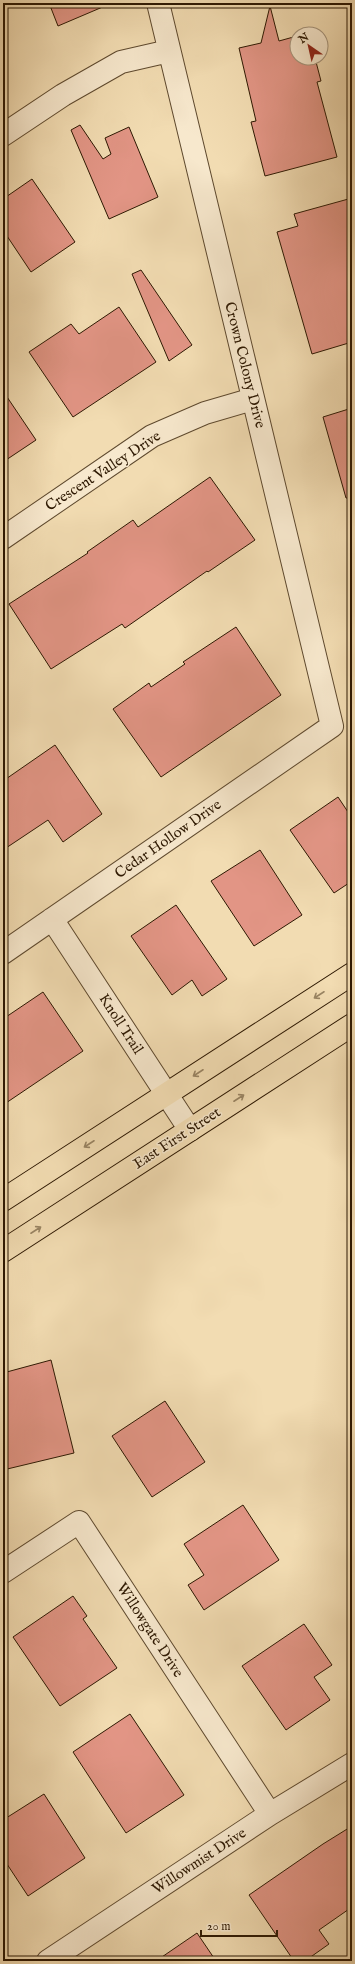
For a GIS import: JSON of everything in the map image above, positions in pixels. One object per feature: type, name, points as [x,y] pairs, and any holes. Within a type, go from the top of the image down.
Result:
[{"type":"main road","points":[[3,1200],[352,974]]},
{"type":"main road","name":"East First Street","points":[[3,1252],[352,1025]]},
{"type":"street","name":"Crown Colony Drive","points":[[158,3],[332,726]]},
{"type":"street","points":[[3,135],[63,95],[121,62],[169,51]]},
{"type":"street","name":"Crescent Valley Drive","points":[[3,538],[152,436],[205,413],[253,399]]},
{"type":"street","name":"Cedar Hollow Drive","points":[[3,953],[332,726]]},
{"type":"street","name":"Knoll Trail","points":[[52,919],[190,1130]]},
{"type":"street","name":"Willowgate Drive","points":[[3,1572],[79,1522],[270,1814]]},
{"type":"street","name":"Willowmist Drive","points":[[48,1961],[270,1814],[352,1764]]},
{"type":"building","points":[[49,3],[112,3],[58,26]]},
{"type":"building","points":[[270,6],[279,41],[289,38],[289,66],[317,66],[321,81],[317,82],[337,157],[265,176],[251,122],[256,121],[239,48],[261,43]]},
{"type":"building","points":[[80,125],[103,159],[111,154],[105,138],[129,127],[158,197],[109,219],[71,130]]},
{"type":"building","points":[[32,179],[75,242],[31,272],[3,230],[3,199]]},
{"type":"building","points":[[352,198],[352,342],[312,354],[277,232],[298,226],[294,214]]},
{"type":"building","points":[[141,270],[192,345],[169,361],[132,274]]},
{"type":"building","points":[[119,307],[156,362],[73,417],[29,352],[71,324],[79,334]]},
{"type":"building","points":[[3,391],[36,440],[3,462]]},
{"type":"building","points":[[352,408],[352,498],[346,498],[323,417]]},
{"type":"building","points":[[210,477],[255,540],[208,572],[207,571],[125,628],[122,624],[51,669],[9,604],[88,553],[87,552],[133,520],[138,527]]},
{"type":"building","points":[[236,627],[281,695],[161,777],[113,709],[149,683],[151,687],[185,664],[183,662]]},
{"type":"building","points":[[55,745],[102,814],[63,842],[48,820],[3,850],[3,781]]},
{"type":"building","points":[[338,797],[352,818],[352,881],[334,893],[290,830]]},
{"type":"building","points":[[260,850],[302,915],[254,946],[211,881]]},
{"type":"building","points":[[176,905],[227,979],[202,996],[192,980],[172,995],[131,936]]},
{"type":"building","points":[[43,992],[83,1051],[3,1105],[3,1019]]},
{"type":"building","points":[[51,1360],[74,1453],[3,1470],[3,1373]]},
{"type":"building","points":[[165,1401],[205,1462],[152,1497],[112,1436]]},
{"type":"building","points":[[243,1505],[279,1560],[204,1610],[188,1585],[204,1575],[184,1544]]},
{"type":"building","points":[[73,1596],[87,1616],[83,1619],[117,1668],[60,1706],[13,1637]]},
{"type":"building","points":[[304,1624],[332,1665],[314,1677],[330,1700],[286,1730],[242,1666]]},
{"type":"building","points":[[130,1714],[184,1795],[126,1833],[73,1752]]},
{"type":"building","points":[[44,1794],[85,1858],[28,1896],[3,1858],[3,1820]]},
{"type":"building","points":[[352,1826],[352,1907],[319,1930],[329,1944],[305,1961],[294,1961],[249,1895]]},
{"type":"building","points":[[197,1933],[216,1961],[156,1961]]}]
